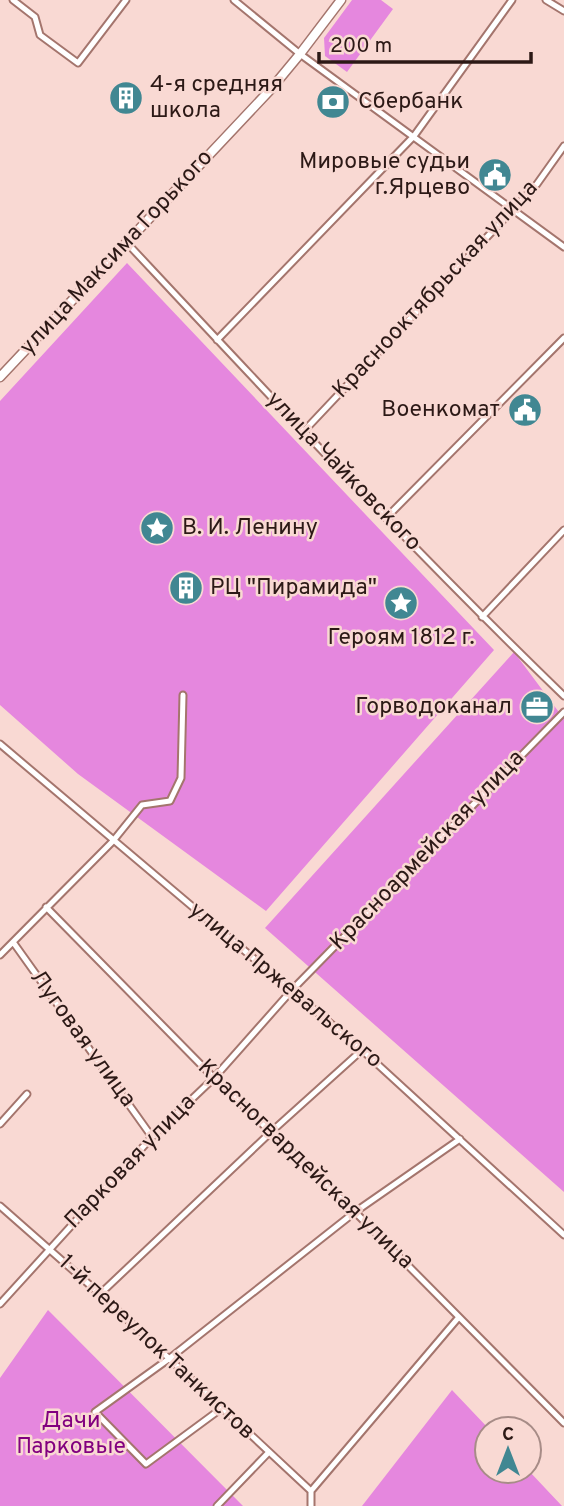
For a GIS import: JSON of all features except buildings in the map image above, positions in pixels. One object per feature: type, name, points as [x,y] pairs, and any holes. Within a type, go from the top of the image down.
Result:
[{"type":"street","points":[[13,0],[35,17],[40,35],[78,63],[126,0]]},
{"type":"street","points":[[234,0],[300,54],[564,247]]},
{"type":"street","name":"улица Максима Горького","points":[[0,377],[300,54],[341,0]]},
{"type":"street","points":[[217,340],[414,136],[512,0]]},
{"type":"street","points":[[546,0],[564,11]]},
{"type":"street","name":"Краснооктябрьская улица","points":[[304,430],[537,184],[564,146]]},
{"type":"street","name":"улица Чайковского","points":[[127,243],[386,518],[482,617],[564,696]]},
{"type":"street","points":[[386,518],[564,338]]},
{"type":"street","points":[[482,617],[564,530]]},
{"type":"street","points":[[0,956],[113,841],[142,805],[170,801],[181,778],[183,695]]},
{"type":"street","name":"Красноармейская улица","points":[[292,990],[564,712]]},
{"type":"street","name":"улица Пржевальского","points":[[0,744],[292,990],[564,1235]]},
{"type":"street","name":"Красногвардейская улица","points":[[46,907],[214,1078],[355,1212],[564,1423]]},
{"type":"street","name":"Луговая улица","points":[[13,942],[152,1137]]},
{"type":"street","name":"Парковая улица","points":[[0,1304],[152,1137],[214,1078],[292,990]]},
{"type":"street","points":[[100,1294],[271,1132],[362,1051]]},
{"type":"street","points":[[0,1124],[27,1094]]},
{"type":"street","points":[[222,1408],[146,1464],[95,1412],[170,1358],[355,1212],[460,1139]]},
{"type":"street","name":"1-й переулок Танкистов","points":[[0,1206],[170,1358],[311,1491]]},
{"type":"street","points":[[311,1506],[311,1491],[459,1317]]},
{"type":"street","points":[[217,1506],[269,1452]]},
{"type":"green space","points":[[352,0],[381,0],[393,9],[347,72],[325,56],[324,38]]},
{"type":"green space","points":[[127,263],[494,650],[266,911],[78,774],[0,705],[0,401]]},
{"type":"green space","points":[[514,652],[564,719],[564,1192],[265,928]]},
{"type":"green space","name":"Дачи Парковые","points":[[48,1310],[243,1506],[0,1506],[0,1378]]},
{"type":"green space","points":[[452,1390],[476,1415],[473,1415],[473,1485],[542,1485],[562,1506],[362,1506]]},
{"type":"place","name":"4-я средняя школа","points":[[126,98]]},
{"type":"place","name":"Сбербанк","points":[[333,102]]},
{"type":"place","name":"Мировые судьи г.Ярцево","points":[[495,175]]},
{"type":"place","name":"Военкомат","points":[[525,410]]},
{"type":"place","name":"В. И. Ленину","points":[[157,528]]},
{"type":"place","name":"РЦ \"Пирамида\"","points":[[186,588]]},
{"type":"place","name":"Героям 1812 г.","points":[[401,603]]},
{"type":"place","name":"Горводоканал","points":[[537,707]]}]
